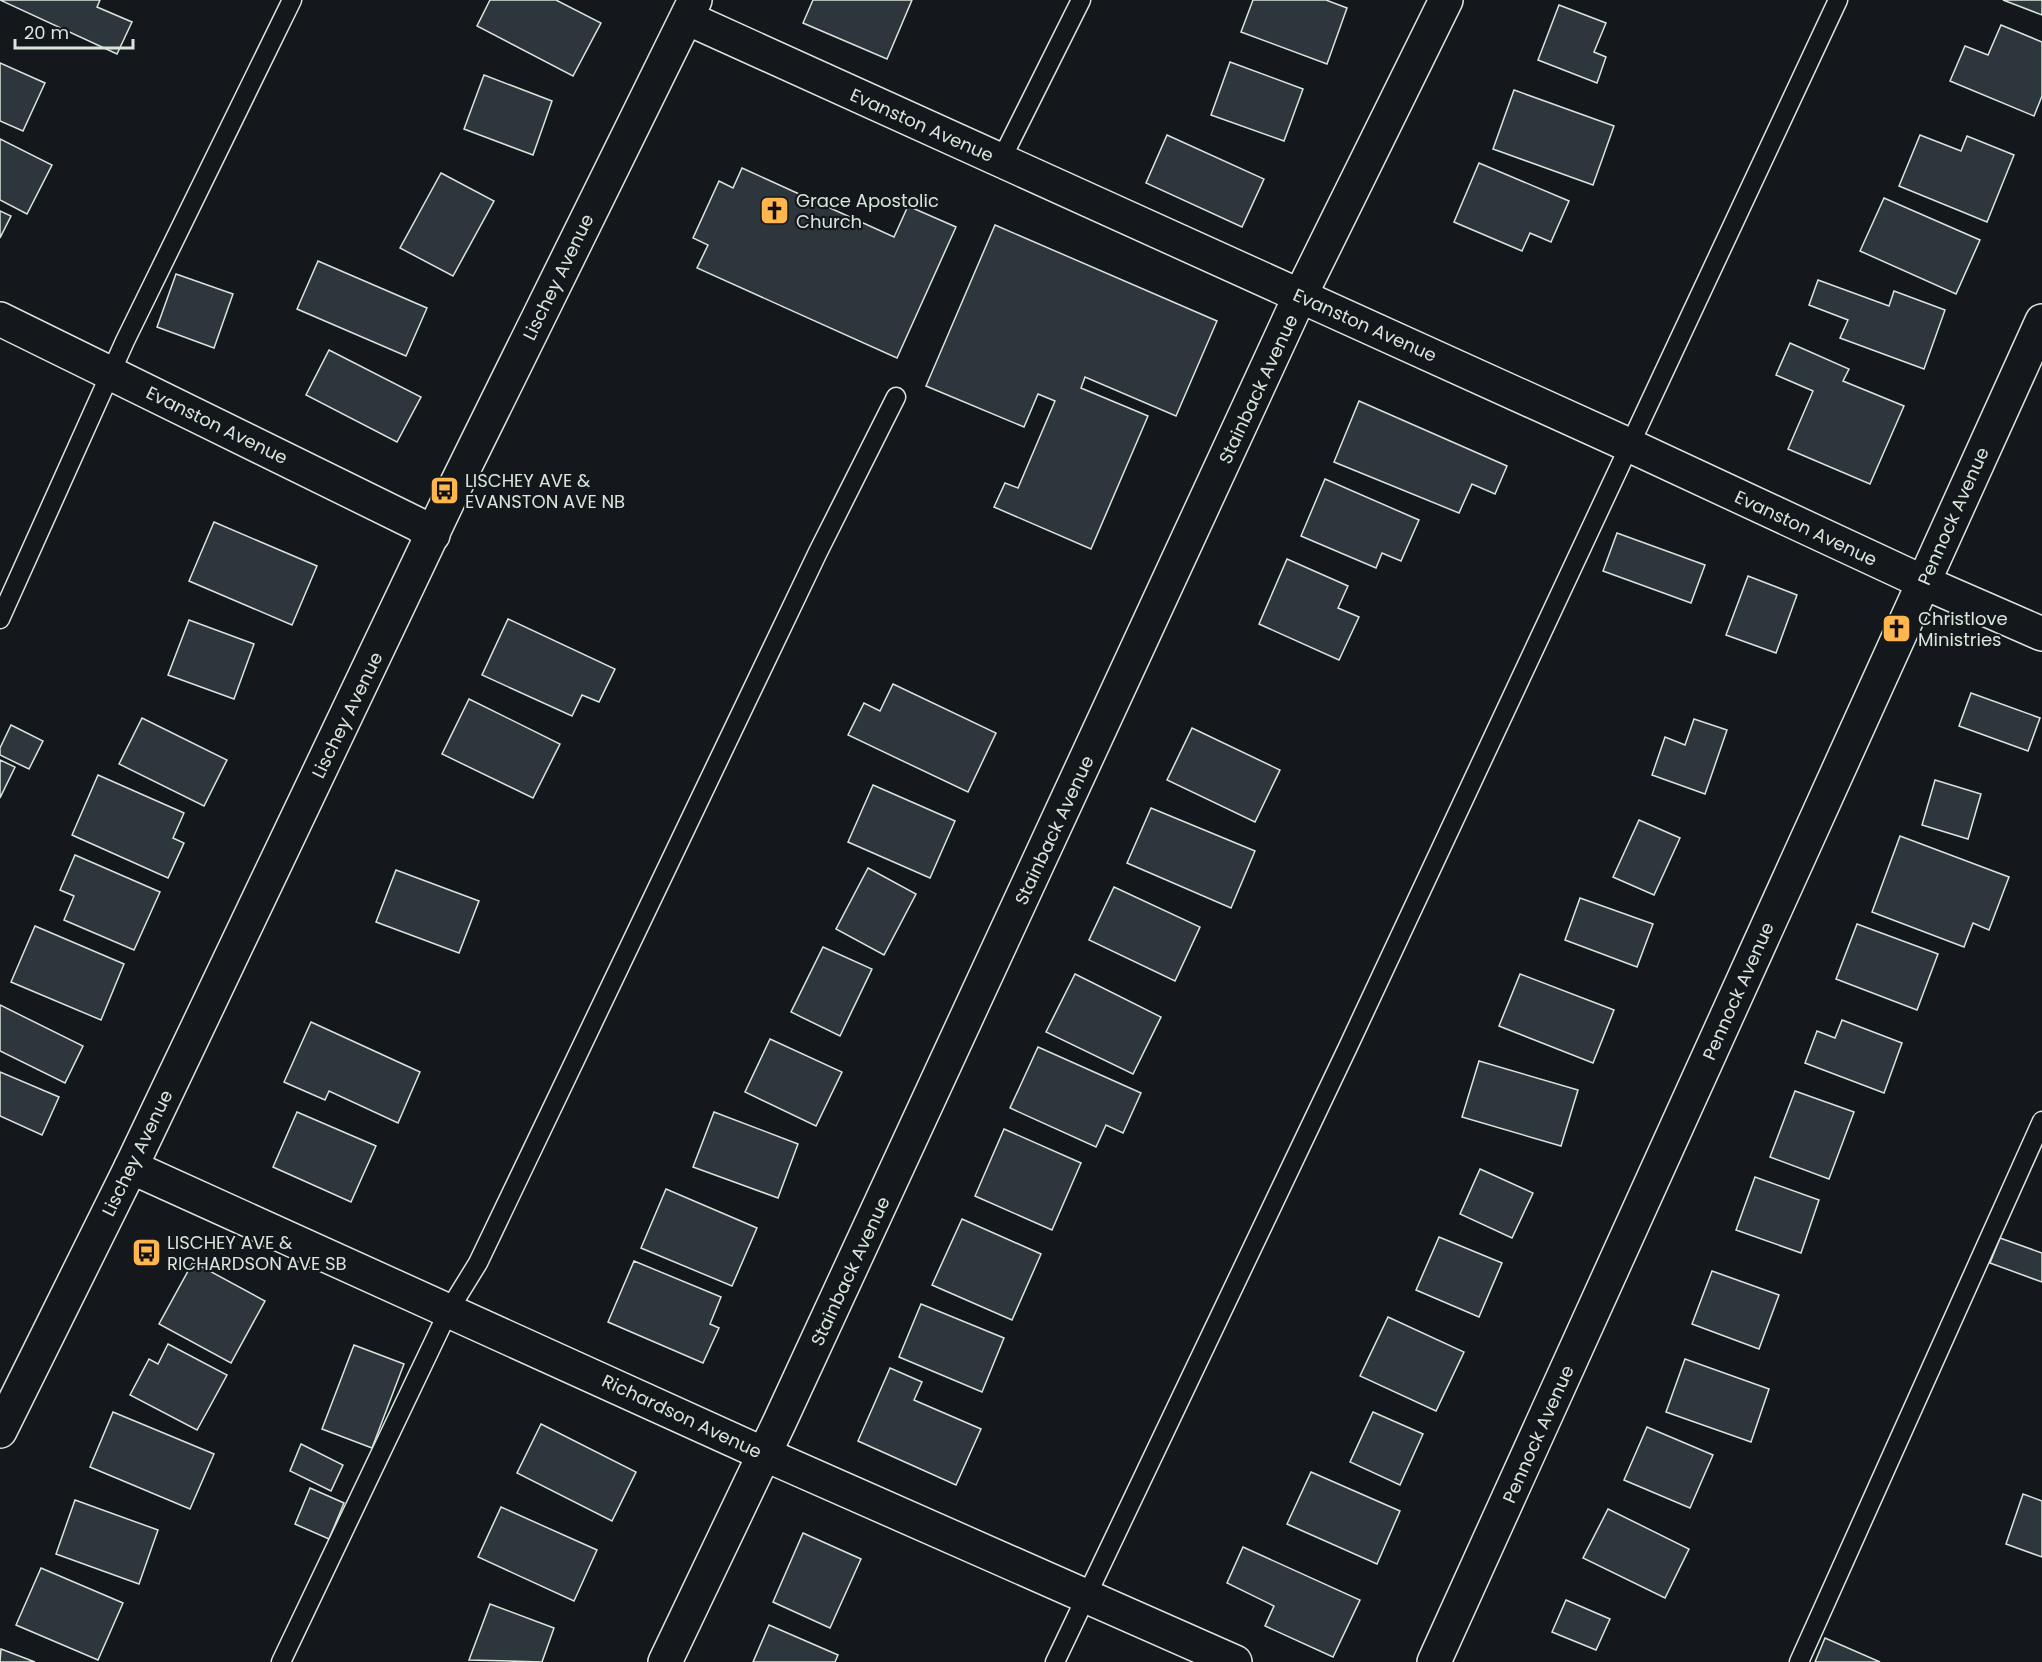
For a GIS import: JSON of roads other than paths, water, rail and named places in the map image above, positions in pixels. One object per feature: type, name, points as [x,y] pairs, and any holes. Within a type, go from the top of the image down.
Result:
[{"type":"street","name":"Stainback Avenue","points":[[665,1662],[765,1454],[1300,296],[1446,0]]},
{"type":"street","name":"Evanston Avenue","points":[[691,9],[1001,160],[1631,446],[1923,582],[2042,634]]},
{"type":"street","name":"Lischey Avenue","points":[[0,1431],[131,1167],[433,535],[691,9]]},
{"type":"street","name":"Evanston Avenue","points":[[0,319],[417,524],[433,535]]},
{"type":"street","name":"Pennock Avenue","points":[[1434,1662],[2042,321]]},
{"type":"street","name":"Richardson Avenue","points":[[131,1167],[765,1454],[1234,1662]]},
{"type":"lane","points":[[0,619],[125,341],[292,0]]},
{"type":"lane","points":[[1001,160],[1080,0]]},
{"type":"lane","points":[[1055,1662],[1631,446],[1838,0]]},
{"type":"lane","points":[[281,1662],[449,1310],[478,1263],[813,563],[896,398]]},
{"type":"lane","points":[[1798,1662],[2042,1121]]},
{"type":"place","name":"Grace Apostolic Church","points":[[775,210]]},
{"type":"place","name":"LISCHEY AVE & EVANSTON AVE NB","points":[[444,490]]},
{"type":"place","name":"Christlove Ministries","points":[[1897,628]]},
{"type":"place","name":"LISCHEY AVE & RICHARDSON AVE SB","points":[[146,1252]]}]
